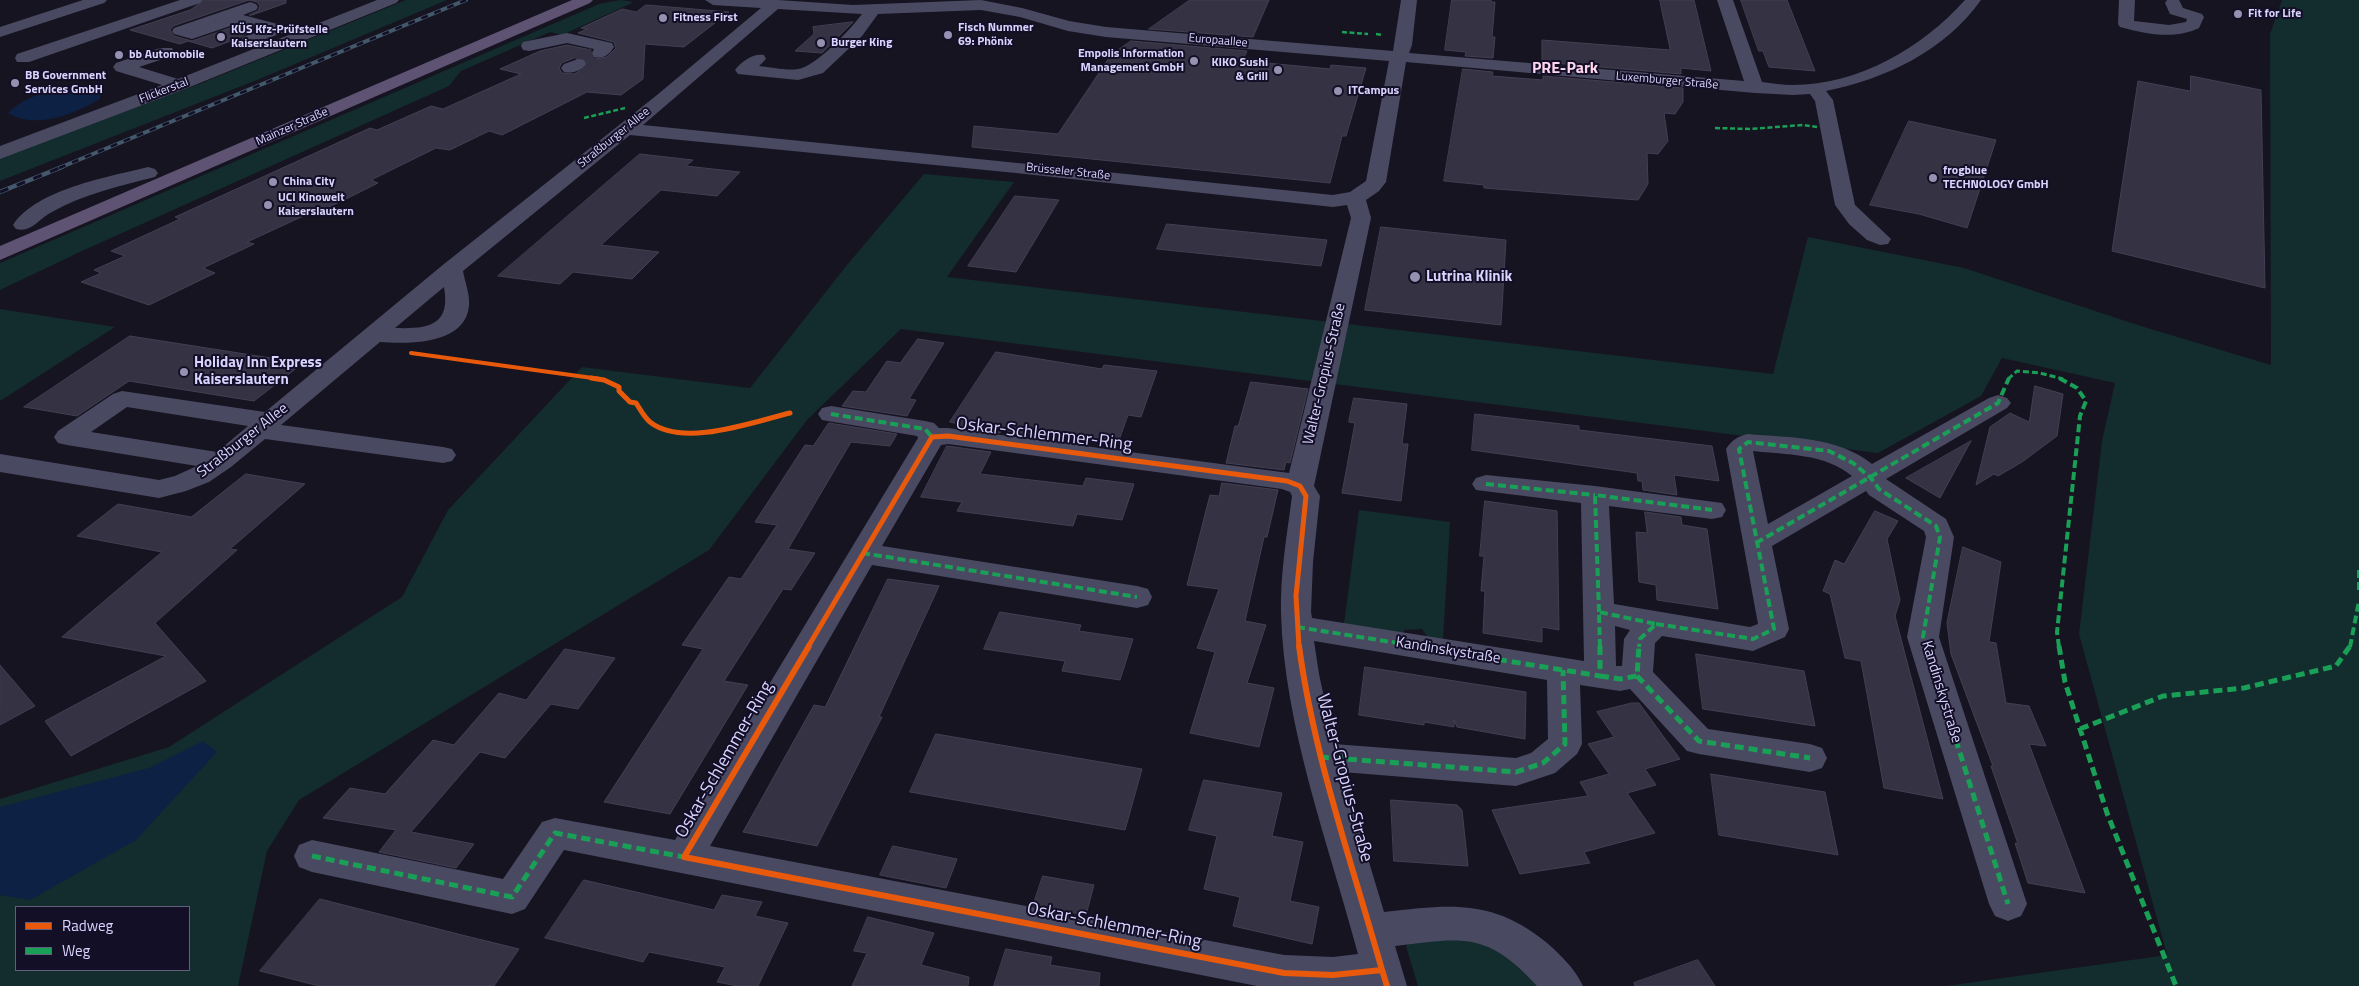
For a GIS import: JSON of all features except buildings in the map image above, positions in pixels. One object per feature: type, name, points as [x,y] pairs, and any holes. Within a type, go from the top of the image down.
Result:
[{"type":"main road","name":"Mainzer Straße","points":[[148,173],[555,0]]},
{"type":"main road","name":"Mainzer Straße","points":[[0,254],[585,0]]},
{"type":"main road","points":[[0,235],[23,225]]},
{"type":"street","points":[[0,32],[99,0]]},
{"type":"street","points":[[23,58],[194,0]]},
{"type":"street","points":[[226,0],[326,27]]},
{"type":"street","name":"Flickerstal","points":[[0,153],[179,85],[391,0]]},
{"type":"street","name":"Europaallee","points":[[714,0],[836,10],[873,10],[983,2],[1068,26],[1106,32],[1399,57]]},
{"type":"street","points":[[1355,199],[1370,190],[1376,182],[1399,57],[1404,45],[1409,0]]},
{"type":"street","points":[[1725,0],[1755,88]]},
{"type":"street","name":"Luxemburger Straße","points":[[1399,57],[1755,88],[1815,89],[1835,86],[1867,74],[1926,45],[1944,32],[1973,0]]},
{"type":"street","points":[[2127,0],[2126,24],[2176,30],[2187,29],[2193,25],[2196,17],[2176,11],[2173,3]]},
{"type":"street","name":"Straßburger Allee","points":[[0,463],[159,489],[179,486],[192,481],[222,461],[452,270],[627,129],[774,5]]},
{"type":"street","points":[[250,6],[180,31],[192,34],[238,18],[279,29],[232,47],[258,54]]},
{"type":"street","points":[[758,59],[744,70],[798,75],[817,69],[840,46],[856,34],[873,10]]},
{"type":"street","points":[[0,16],[26,23]]},
{"type":"street","points":[[529,46],[567,38],[606,47],[600,53]]},
{"type":"street","points":[[166,52],[122,67],[179,85]]},
{"type":"street","points":[[1815,89],[1824,100],[1845,205],[1851,215],[1863,227],[1880,239]]},
{"type":"street","name":"Brüsseler Straße","points":[[627,129],[1016,166],[1334,201],[1355,199]]},
{"type":"street","points":[[23,225],[28,217],[73,196],[108,183],[148,173]]},
{"type":"street","name":"Walter-Gropius-Straße","points":[[1355,199],[1361,218],[1300,486],[1306,496],[1298,562],[1297,627],[1305,690],[1320,756],[1385,978]]},
{"type":"street","points":[[375,334],[409,337],[429,333],[445,326],[455,316],[457,306],[452,270]]},
{"type":"street","points":[[222,461],[67,436],[122,399],[443,455]]},
{"type":"street","points":[[1756,543],[1998,403]]},
{"type":"street","name":"Oskar-Schlemmer-Ring","points":[[831,414],[925,429],[932,437]]},
{"type":"street","name":"Oskar-Schlemmer-Ring","points":[[932,437],[948,436],[1287,481],[1300,486]]},
{"type":"street","name":"Oskar-Schlemmer-Ring","points":[[684,858],[932,437]]},
{"type":"street","name":"Kandinskystraße","points":[[1600,612],[1656,624],[1753,639],[1774,629],[1739,449],[1748,442],[1829,452],[1853,463],[1871,478],[1879,489],[1936,526],[1940,537],[1923,637],[2008,904]]},
{"type":"street","points":[[1486,484],[1595,495],[1712,510]]},
{"type":"street","points":[[1595,495],[1600,612],[1600,676]]},
{"type":"street","points":[[862,553],[1137,597]]},
{"type":"street","points":[[1656,624],[1640,639],[1637,676],[1699,741],[1810,758]]},
{"type":"street","name":"Kandinskystraße","points":[[1297,627],[1620,679],[1637,676]]},
{"type":"street","name":"Walter-Gropius-Straße","points":[[1320,756],[1516,772],[1543,763],[1566,744],[1563,670]]},
{"type":"street","name":"Oskar-Schlemmer-Ring","points":[[312,856],[512,898],[556,833],[1284,973],[1385,978]]},
{"type":"street","points":[[1372,931],[1434,923],[1464,922],[1501,931],[1524,945],[1563,986]]},
{"type":"green space","points":[[406,0],[447,0],[257,80],[0,181],[0,158],[202,83]]},
{"type":"green space","points":[[620,0],[634,2],[562,35],[550,32],[461,71],[449,86],[82,251],[0,290],[0,263],[599,4]]},
{"type":"green space","points":[[2282,0],[2359,0],[2359,986],[1946,986],[2167,955],[2079,634],[2102,441],[2115,383],[2002,358],[1981,396],[1878,453],[901,329],[807,420],[709,550],[299,800],[267,851],[238,986],[0,986],[0,799],[169,747],[402,597],[448,510],[582,367],[750,388],[847,265],[924,174],[1014,182],[947,277],[1773,374],[1808,237],[1964,268],[2144,327],[2271,365],[2270,34]]},
{"type":"green space","points":[[0,309],[115,327],[0,401]]},
{"type":"green space","points":[[1359,510],[1450,522],[1443,640],[1428,638],[1422,629],[1404,630],[1403,634],[1344,624]]},
{"type":"green space","points":[[1479,935],[1547,986],[1418,986],[1406,946],[1414,937]]},
{"type":"water","points":[[79,87],[100,90],[100,99],[67,115],[42,120],[19,118],[8,113],[32,97]]},
{"type":"water","points":[[203,741],[217,752],[136,840],[30,900],[0,895],[0,807],[149,768]]},
{"type":"tunnel","points":[[578,64],[600,53]]},
{"type":"railway","points":[[59,168],[466,0]]},
{"type":"railway","points":[[0,192],[62,167]]},
{"type":"marked path","points":[[1342,32],[1368,34]]},
{"type":"marked path","points":[[1376,34],[1382,35]]},
{"type":"marked path","points":[[584,118],[625,108]]},
{"type":"marked path","points":[[1715,128],[1750,129],[1803,125],[1817,127]]},
{"type":"marked path","points":[[1756,543],[1998,403],[2009,378],[2017,371],[2057,377],[2078,389],[2086,401],[2080,416],[2057,632],[2065,682],[2107,813],[2176,986]]},
{"type":"marked path","points":[[831,414],[925,429],[932,437]]},
{"type":"marked path","points":[[1656,624],[1753,639],[1774,629],[1739,449],[1748,442],[1829,451],[1853,463],[1871,478],[1879,489],[1936,526],[1940,537],[1923,637],[2008,904]]},
{"type":"marked path","points":[[1486,484],[1595,495]]},
{"type":"marked path","points":[[1599,612],[1595,495],[1712,510]]},
{"type":"marked path","points":[[862,553],[1137,597]]},
{"type":"marked path","points":[[2359,570],[2359,594]]},
{"type":"marked path","points":[[2080,729],[2163,696],[2244,688],[2336,666],[2350,648],[2359,601]]},
{"type":"marked path","points":[[1297,627],[1600,676],[1620,679],[1637,676],[1640,639],[1656,624],[1599,612],[1600,676]]},
{"type":"marked path","points":[[1320,757],[1516,772],[1543,763],[1565,744],[1563,670]]},
{"type":"marked path","points":[[1637,676],[1699,741],[1810,758]]},
{"type":"marked path","points":[[312,856],[512,897],[555,833],[684,857]]},
{"type":"cycle path","points":[[411,353],[604,380],[619,387],[619,391],[630,402],[636,403],[650,422],[664,429],[680,433],[718,430],[790,413]]},
{"type":"cycle path","points":[[1383,970],[1333,975],[1284,973],[684,857],[932,437],[948,436],[1287,481],[1300,486],[1306,496],[1296,596],[1297,629],[1303,674],[1322,764],[1335,809],[1374,942],[1387,986]]},
{"type":"place","name":"Fit for Life","points":[[2238,14]]},
{"type":"place","name":"Fitness First","points":[[663,18]]},
{"type":"place","name":"Fisch Nummer 69: Phönix","points":[[948,35]]},
{"type":"place","name":"KÜS Kfz-Prüfstelle Kaiserslautern","points":[[221,37]]},
{"type":"place","name":"Burger King","points":[[821,43]]},
{"type":"place","name":"bb Automobile","points":[[119,55]]},
{"type":"place","name":"Empolis Information Management GmbH","points":[[1194,61]]},
{"type":"place","name":"KIKO Sushi & Grill","points":[[1278,70]]},
{"type":"place","name":"BB Government Services GmbH","points":[[15,83]]},
{"type":"place","name":"ITCampus","points":[[1338,91]]},
{"type":"place","name":"frogblue TECHNOLOGY GmbH","points":[[1933,178]]},
{"type":"place","name":"China City","points":[[273,182]]},
{"type":"place","name":"UCI Kinowelt Kaiserslautern","points":[[268,205]]},
{"type":"place","name":"Lutrina Klinik","points":[[1415,277]]},
{"type":"place","name":"Holiday Inn Express Kaiserslautern","points":[[184,372]]},
{"type":"district","name":"PRE-Park","points":[[1565,69]]}]
